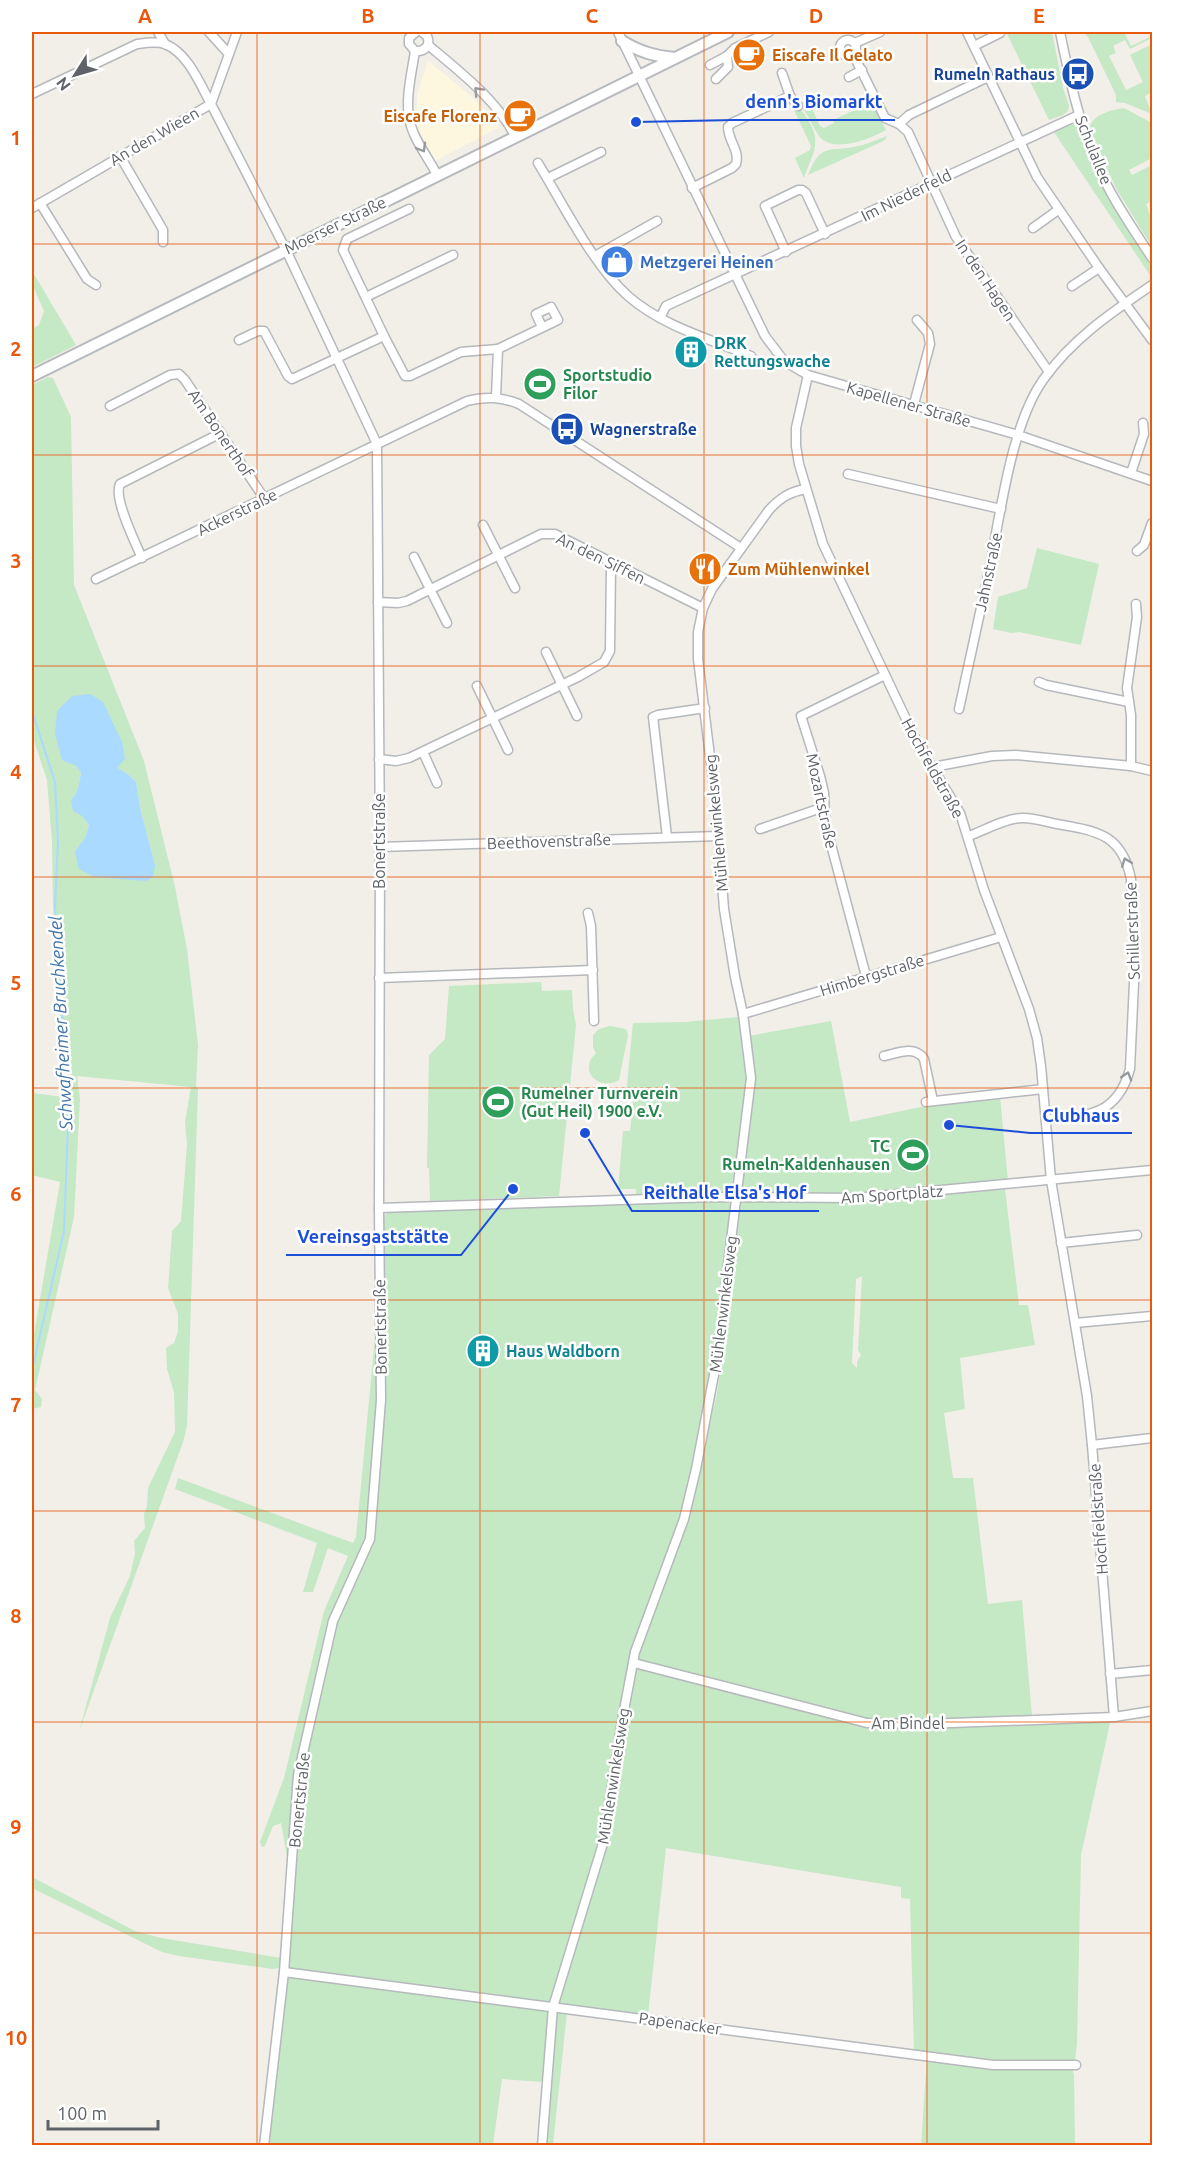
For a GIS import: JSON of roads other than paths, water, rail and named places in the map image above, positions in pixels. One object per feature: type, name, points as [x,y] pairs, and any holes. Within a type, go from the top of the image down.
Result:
[{"type":"main road","name":"Moerser Straße","points":[[32,376],[728,32]]},
{"type":"main road","points":[[620,36],[641,52],[657,57],[675,58]]},
{"type":"street","name":"An den Wieen","points":[[32,208],[211,104],[189,64],[165,44],[158,32]]},
{"type":"street","points":[[209,32],[228,53]]},
{"type":"street","points":[[211,104],[237,32]]},
{"type":"street","points":[[428,45],[423,51],[415,51],[409,41],[421,32],[428,45],[464,76],[510,126],[515,136]]},
{"type":"street","points":[[727,56],[728,67],[718,76],[712,64],[727,56],[735,48],[769,32]]},
{"type":"street","points":[[855,43],[880,32]]},
{"type":"street","points":[[967,32],[1037,177],[1058,210],[1152,340]]},
{"type":"street","name":"Schulallee","points":[[1060,32],[1079,115],[1096,163],[1125,217],[1152,258]]},
{"type":"street","points":[[974,46],[1000,33]]},
{"type":"street","name":"Kapellener Straße","points":[[620,36],[765,336],[777,354],[795,369],[808,375],[1018,435],[1152,481]]},
{"type":"street","points":[[847,39],[855,43],[856,50],[853,54],[842,53],[840,46],[842,41],[847,39]]},
{"type":"street","points":[[32,94],[137,44],[149,42],[165,44]]},
{"type":"street","points":[[415,51],[409,93],[409,118],[414,134],[437,175]]},
{"type":"street","name":"In den Hagen","points":[[853,54],[885,118],[899,124],[908,132],[956,237],[1049,372]]},
{"type":"street","points":[[849,77],[862,70]]},
{"type":"street","points":[[782,73],[790,96],[798,106]]},
{"type":"street","points":[[899,124],[909,115],[988,77]]},
{"type":"street","points":[[692,188],[736,164],[737,151],[728,133],[728,127],[732,123],[790,96]]},
{"type":"street","name":"Bonertstraße","points":[[211,104],[286,250],[377,444],[381,1400],[370,1539],[333,1621],[298,1775],[284,1972],[264,2145]]},
{"type":"street","name":"Im Niederfeld","points":[[735,275],[1079,115]]},
{"type":"street","points":[[548,178],[601,152]]},
{"type":"street","points":[[120,156],[163,230],[163,242]]},
{"type":"street","points":[[538,163],[595,256],[628,296],[660,318],[751,356]]},
{"type":"street","points":[[786,252],[765,206],[798,190],[806,193],[825,234]]},
{"type":"street","points":[[40,203],[87,279],[96,285]]},
{"type":"street","points":[[409,209],[347,239],[343,250],[405,376],[410,376],[461,352],[498,349],[543,327]]},
{"type":"street","points":[[1033,228],[1058,210]]},
{"type":"street","points":[[595,256],[657,221]]},
{"type":"street","points":[[366,297],[453,255]]},
{"type":"street","points":[[1072,286],[1099,268]]},
{"type":"street","points":[[660,318],[666,306],[735,275]]},
{"type":"street","name":"Jahnstraße","points":[[959,709],[1018,435],[1029,406],[1049,372],[1084,333],[1152,285]]},
{"type":"street","points":[[914,404],[930,344],[928,333],[917,320]]},
{"type":"street","points":[[239,340],[258,331],[264,331],[288,376],[292,379],[384,336]]},
{"type":"street","points":[[496,397],[498,349]]},
{"type":"street","name":"Am Bonerthof","points":[[110,406],[170,375],[179,374],[264,498]]},
{"type":"street","name":"Hochfeldstraße","points":[[808,375],[796,428],[799,464],[823,544],[916,740],[960,813],[984,890],[1029,1009],[1037,1038],[1051,1180],[1075,1323],[1092,1445],[1114,1717]]},
{"type":"street","points":[[377,444],[467,401],[496,397],[519,404],[741,548]]},
{"type":"street","points":[[1131,473],[1144,434],[1143,423]]},
{"type":"street","points":[[142,558],[129,530],[117,492],[120,484],[221,433]]},
{"type":"street","name":"Ackerstraße","points":[[96,579],[377,444]]},
{"type":"street","points":[[848,474],[1001,509]]},
{"type":"street","name":"Mühlenwinkelsweg","points":[[542,2145],[553,2007],[604,1840],[634,1652],[684,1519],[723,1333],[727,1273],[751,1078],[743,1014],[724,909],[719,836],[698,659],[698,632],[703,608],[712,589],[741,548],[779,499],[791,492],[806,489]]},
{"type":"street","points":[[1137,551],[1144,545],[1152,523]]},
{"type":"street","points":[[483,525],[515,588]]},
{"type":"street","name":"An den Siffen","points":[[378,602],[407,601],[541,534],[548,533],[555,534],[703,608]]},
{"type":"street","points":[[414,556],[447,623]]},
{"type":"street","points":[[379,759],[396,761],[423,752],[562,685],[604,662],[610,651],[611,562]]},
{"type":"street","points":[[1131,766],[1132,733],[1127,688],[1137,617],[1136,604]]},
{"type":"street","points":[[546,652],[577,716]]},
{"type":"street","name":"Mozartstraße","points":[[866,976],[830,841],[820,776],[801,716],[885,675]]},
{"type":"street","points":[[1039,682],[1129,702]]},
{"type":"street","points":[[477,686],[508,750]]},
{"type":"street","points":[[667,837],[653,717],[705,708]]},
{"type":"street","points":[[423,752],[437,783]]},
{"type":"street","points":[[933,767],[992,756],[1016,755],[1131,766],[1152,771]]},
{"type":"street","points":[[760,829],[824,807]]},
{"type":"street","name":"Schillerstraße","points":[[969,836],[1018,818],[1055,823],[1103,835],[1119,848],[1129,866],[1135,961],[1130,1069],[1127,1079],[1117,1097],[1101,1110],[1079,1116],[1046,1119]]},
{"type":"street","name":"Beethovenstraße","points":[[380,847],[719,836]]},
{"type":"street","points":[[588,913],[591,926],[594,1021]]},
{"type":"street","name":"Himbergstraße","points":[[743,1014],[1001,937]]},
{"type":"street","points":[[379,978],[593,970]]},
{"type":"street","points":[[884,1056],[912,1050],[921,1054],[924,1059],[929,1101],[1043,1089]]},
{"type":"street","name":"Am Sportplatz","points":[[379,1208],[736,1197],[857,1198],[1152,1170]]},
{"type":"street","points":[[1061,1243],[1137,1235]]},
{"type":"street","points":[[1075,1323],[1152,1316]]},
{"type":"street","points":[[1092,1445],[1152,1438]]},
{"type":"street","name":"Am Bindel","points":[[634,1663],[867,1724],[1114,1717],[1152,1711]]},
{"type":"street","points":[[1110,1674],[1152,1670]]},
{"type":"street","name":"Papenacker","points":[[284,1972],[993,2065],[1076,2065]]},
{"type":"water","points":[[90,694],[103,702],[122,742],[125,759],[117,768],[136,782],[141,812],[155,865],[153,877],[146,881],[94,877],[79,869],[75,851],[85,838],[89,825],[82,816],[73,811],[71,801],[78,789],[81,773],[76,766],[62,760],[55,734],[57,711],[72,696]]},
{"type":"waterway","name":"Schwafheimer Bruchkendel","points":[[32,711],[55,782],[58,842],[55,907],[69,1098],[64,1231],[32,1370]]},
{"type":"place","name":"Eiscafe Il Gelato","points":[[749,55]]},
{"type":"place","name":"Rumeln Rathaus","points":[[1078,74]]},
{"type":"place","name":"Eiscafe Florenz","points":[[520,116]]},
{"type":"place","name":"denn's Biomarkt","points":[[636,122]]},
{"type":"place","name":"Metzgerei Heinen","points":[[617,262]]},
{"type":"place","name":"DRK Rettungswache","points":[[691,352]]},
{"type":"place","name":"Sportstudio Filor","points":[[540,384]]},
{"type":"place","name":"Wagnerstraße","points":[[567,429]]},
{"type":"place","name":"Zum Mühlenwinkel","points":[[705,569]]},
{"type":"place","name":"Rumelner Turnverein (Gut Heil) 1900 e.V.","points":[[498,1102]]},
{"type":"place","name":"Clubhaus","points":[[949,1125]]},
{"type":"place","name":"Reithalle Elsa's Hof","points":[[585,1133]]},
{"type":"place","name":"TC Rumeln-Kaldenhausen","points":[[913,1155]]},
{"type":"place","name":"Vereinsgaststätte","points":[[513,1189]]},
{"type":"place","name":"Haus Waldborn","points":[[483,1351]]}]
